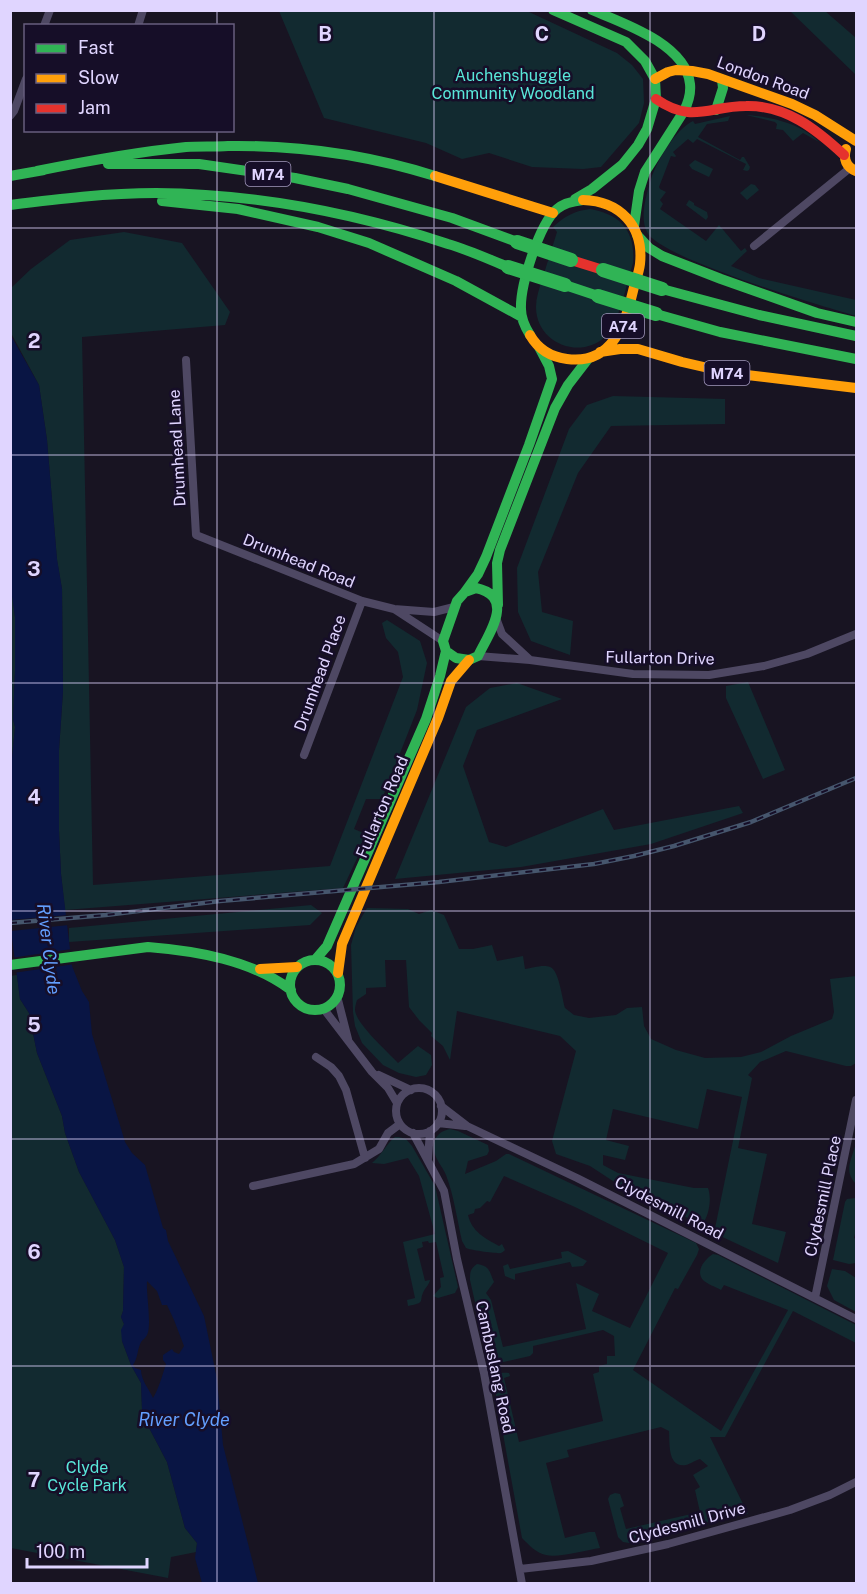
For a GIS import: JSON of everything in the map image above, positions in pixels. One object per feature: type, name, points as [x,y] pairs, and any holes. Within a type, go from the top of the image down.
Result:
[{"type":"main road","points":[[465,592],[486,558],[552,379],[549,366],[525,327],[522,317],[521,302],[524,285],[540,234],[544,225],[560,206],[592,189],[622,165],[647,129],[656,99],[655,79],[645,61],[626,42],[553,10]]},
{"type":"main road","points":[[592,10],[666,46],[687,70]]},
{"type":"main road","name":"London Road","points":[[655,79],[666,72],[687,70],[789,102],[812,113],[856,141],[848,146],[844,155],[845,162],[853,170]]},
{"type":"main road","name":"A74","points":[[594,356],[610,345],[627,319],[641,256],[636,230],[639,192],[645,172],[689,100],[690,82],[687,70]]},
{"type":"main road","points":[[716,110],[723,88],[722,80]]},
{"type":"main road","points":[[656,99],[669,108],[683,113]]},
{"type":"main road","name":"London Road","points":[[683,113],[694,114],[743,106],[771,108],[801,119],[844,155]]},
{"type":"main road","name":"M74","points":[[10,176],[119,155],[189,147],[261,146],[328,152],[374,160],[426,173],[553,213]]},
{"type":"main road","name":"M74","points":[[37,171],[114,163],[199,164],[295,178],[348,189],[452,218],[517,242],[662,289],[792,323],[856,336]]},
{"type":"main road","name":"M74","points":[[10,205],[108,195],[177,193],[265,201],[309,208],[441,241],[508,267],[720,332],[856,359]]},
{"type":"main road","name":"M74","points":[[108,195],[238,209],[318,227],[369,243],[409,260],[456,281],[522,317]]},
{"type":"main road","points":[[571,201],[606,203],[624,214],[649,248],[662,256],[818,313],[856,322]]},
{"type":"main road","points":[[538,347],[556,357],[576,360],[594,356]]},
{"type":"main road","name":"M74","points":[[594,356],[620,349],[638,350],[730,374],[856,388]]},
{"type":"main road","points":[[497,611],[497,563],[500,550],[555,408],[568,385],[594,356]]},
{"type":"main road","points":[[465,592],[476,588],[485,590],[493,596],[497,611]]},
{"type":"main road","name":"Fullarton Road","points":[[315,960],[327,946],[426,719],[440,676],[454,607],[465,592]]},
{"type":"main road","name":"Fullarton Road","points":[[338,973],[342,944],[438,718],[451,681],[473,658],[497,611]]},
{"type":"main road","points":[[445,646],[456,658],[473,658]]},
{"type":"main road","points":[[10,965],[113,951],[171,949],[214,957],[253,969],[276,979],[291,990]]},
{"type":"main road","points":[[315,960],[328,963],[338,973],[340,981],[340,989],[334,1002],[315,1010],[301,1005],[291,990],[293,974],[297,967],[315,960]]},
{"type":"main road","points":[[253,969],[297,967]]},
{"type":"street","points":[[10,116],[15,111],[24,85]]},
{"type":"street","points":[[754,246],[853,170]]},
{"type":"street","name":"Drumhead Lane","points":[[186,360],[196,535]]},
{"type":"street","name":"Drumhead Road","points":[[196,535],[362,601],[394,609]]},
{"type":"street","name":"Drumhead Place","points":[[304,755],[362,601]]},
{"type":"street","points":[[394,609],[434,612],[454,607]]},
{"type":"street","points":[[394,609],[445,646]]},
{"type":"street","points":[[497,611],[502,634],[530,660]]},
{"type":"street","name":"Fullarton Drive","points":[[473,658],[530,660],[633,674],[709,675],[764,666],[807,654],[856,634]]},
{"type":"street","points":[[338,996],[349,1043]]},
{"type":"street","points":[[323,1008],[372,1072],[388,1088],[397,1103]]},
{"type":"street","points":[[316,1057],[331,1067],[346,1090],[365,1158]]},
{"type":"street","points":[[372,1072],[411,1090]]},
{"type":"street","points":[[424,1089],[435,1095],[441,1106],[438,1123],[430,1131],[413,1133],[400,1124],[396,1110],[397,1103],[400,1097],[411,1090],[424,1089]]},
{"type":"street","name":"Clydesmill Place","points":[[815,1298],[856,1100]]},
{"type":"street","name":"Clydesmill Road","points":[[441,1106],[467,1126],[578,1178],[856,1319]]},
{"type":"street","name":"Clydesmill Road","points":[[438,1123],[467,1126]]},
{"type":"street","points":[[254,1186],[354,1164],[379,1149],[388,1133],[400,1124]]},
{"type":"street","points":[[428,1159],[430,1131]]},
{"type":"street","name":"Cambuslang Road","points":[[413,1133],[444,1191],[457,1259],[484,1373],[522,1584]]},
{"type":"street","name":"Clydesmill Drive","points":[[520,1569],[591,1560],[668,1544],[790,1510],[830,1496],[856,1482]]},
{"type":"green space","name":"Auchenshuggle Community Woodland","points":[[279,11],[527,11],[617,53],[632,65],[643,79],[644,103],[639,123],[601,167],[583,169],[532,167],[489,153],[462,159],[426,143],[324,118]]},
{"type":"green space","points":[[790,11],[825,11],[856,38],[856,75]]},
{"type":"green space","points":[[746,115],[785,122],[804,130],[819,142],[803,133],[793,141],[783,130],[776,129],[775,122]]},
{"type":"green space","points":[[730,116],[728,121],[707,124],[698,137],[740,160],[744,157],[750,167],[749,170],[743,170],[746,164],[697,139],[693,143],[688,139],[673,152],[675,157],[671,156],[659,187],[666,192],[660,200],[663,204],[660,209],[706,241],[719,225],[741,251],[745,248],[747,251],[731,266],[759,278],[856,300],[856,316],[778,292],[709,267],[658,243],[647,232],[644,219],[646,198],[662,154],[680,131],[693,121],[695,124]]},
{"type":"green space","points":[[695,160],[713,169],[709,177],[692,169],[689,165]]},
{"type":"green space","points":[[751,184],[759,190],[747,200],[740,193]]},
{"type":"green space","points":[[689,200],[707,212],[706,220],[686,205]]},
{"type":"green space","points":[[590,209],[610,215],[624,226],[632,242],[633,263],[619,312],[611,330],[596,343],[584,347],[572,347],[551,339],[538,320],[536,307],[557,232],[553,227],[570,215]]},
{"type":"green space","points":[[124,232],[182,243],[230,312],[225,325],[82,337],[93,885],[330,866],[403,677],[398,652],[386,638],[382,623],[387,620],[420,641],[427,663],[417,710],[382,799],[366,799],[354,829],[368,835],[343,888],[65,910],[59,831],[59,750],[63,691],[62,589],[39,385],[11,333],[11,288],[31,269],[70,240]]},
{"type":"green space","points":[[613,396],[725,399],[725,424],[611,426],[578,473],[538,572],[542,612],[573,621],[570,655],[531,641],[518,612],[517,568],[569,429],[587,405]]},
{"type":"green space","points":[[11,582],[15,617],[13,719],[15,727],[11,768]]},
{"type":"green space","points":[[748,682],[785,770],[763,779],[726,698],[726,686]]},
{"type":"green space","points":[[517,683],[562,699],[477,730],[463,766],[489,842],[506,847],[603,809],[614,830],[739,806],[743,813],[651,844],[521,867],[395,879],[466,707],[490,688]]},
{"type":"green space","points":[[311,905],[322,913],[310,925],[69,942],[69,928]]},
{"type":"green space","points":[[367,908],[408,909],[419,914],[431,910],[444,915],[459,949],[492,945],[497,961],[523,956],[525,969],[544,966],[553,969],[558,979],[565,1008],[574,1015],[589,1018],[616,1015],[627,1008],[642,1007],[644,1026],[651,1039],[676,1050],[705,1058],[741,1057],[761,1052],[791,1036],[832,1019],[834,1012],[830,979],[856,976],[856,1063],[846,1066],[786,1051],[760,1062],[748,1075],[752,1078],[738,1148],[767,1154],[752,1224],[786,1232],[778,1263],[714,1233],[742,1097],[707,1089],[698,1129],[613,1109],[606,1140],[629,1146],[625,1160],[603,1155],[603,1165],[618,1173],[694,1188],[708,1188],[709,1207],[702,1225],[616,1183],[590,1166],[556,1154],[552,1141],[576,1051],[560,1036],[457,1011],[450,1060],[443,1046],[431,1036],[432,1033],[409,1007],[406,960],[385,960],[386,987],[366,988],[366,994],[357,1000],[355,1010],[366,1030],[398,1063],[418,1046],[431,1055],[432,1065],[426,1075],[416,1077],[399,1073],[383,1065],[362,1043],[355,1026],[353,1012],[351,945],[356,927]]},
{"type":"green space","name":"Clyde Cycle Park","points":[[17,975],[20,999],[29,1013],[37,1053],[62,1116],[65,1133],[79,1172],[115,1240],[124,1267],[122,1341],[141,1383],[142,1409],[146,1422],[167,1462],[185,1528],[197,1543],[196,1552],[171,1557],[168,1578],[11,1548],[10,976]]},
{"type":"green space","points":[[450,1129],[488,1145],[487,1155],[468,1161],[465,1174],[509,1154],[696,1243],[699,1249],[697,1255],[678,1289],[675,1288],[633,1370],[721,1431],[788,1310],[724,1285],[721,1290],[705,1281],[700,1273],[704,1262],[710,1256],[718,1255],[856,1325],[856,1343],[793,1311],[725,1437],[710,1437],[748,1514],[708,1520],[709,1522],[629,1543],[623,1542],[618,1537],[608,1499],[615,1493],[620,1494],[624,1506],[620,1508],[626,1529],[700,1512],[695,1490],[700,1487],[693,1475],[708,1466],[700,1459],[686,1465],[675,1463],[671,1454],[669,1431],[661,1427],[567,1450],[569,1457],[546,1463],[565,1538],[595,1532],[600,1548],[551,1556],[536,1551],[522,1538],[493,1379],[500,1373],[509,1373],[510,1376],[504,1378],[519,1442],[603,1421],[593,1374],[599,1372],[599,1366],[607,1364],[607,1356],[615,1356],[614,1336],[603,1330],[533,1346],[533,1353],[530,1356],[495,1364],[488,1360],[470,1280],[472,1269],[477,1264],[484,1266],[494,1282],[486,1293],[491,1300],[503,1347],[586,1329],[576,1283],[599,1294],[592,1311],[630,1328],[668,1253],[575,1207],[504,1176],[490,1202],[487,1201],[480,1208],[475,1209],[474,1213],[468,1215],[480,1234],[499,1246],[502,1244],[505,1250],[499,1253],[466,1248],[462,1241],[449,1183],[434,1152],[437,1136]]},
{"type":"green space","points":[[395,1137],[406,1139],[412,1146],[435,1186],[458,1287],[455,1293],[438,1298],[433,1296],[441,1287],[440,1278],[444,1277],[436,1242],[422,1242],[423,1247],[417,1249],[425,1281],[430,1280],[421,1301],[408,1306],[407,1300],[415,1298],[403,1242],[435,1234],[419,1176],[408,1158],[384,1164],[372,1163]]},
{"type":"green space","points":[[856,1143],[856,1184],[849,1170]]},
{"type":"green space","points":[[856,1198],[854,1238],[856,1239],[856,1263],[849,1264],[833,1260],[845,1202],[847,1199]]},
{"type":"green space","points":[[568,1251],[587,1261],[583,1266],[572,1267],[570,1262],[515,1274],[515,1280],[505,1276],[503,1266],[508,1264],[510,1269],[562,1258],[561,1252]]},
{"type":"green space","points":[[832,1269],[845,1271],[856,1278],[856,1312],[834,1300],[827,1286]]},
{"type":"water","name":"River Clyde","points":[[10,334],[39,385],[62,589],[63,691],[59,750],[59,831],[61,874],[72,966],[89,1002],[92,1034],[125,1142],[132,1153],[145,1165],[168,1241],[204,1316],[217,1379],[223,1445],[258,1583],[202,1583],[195,1558],[197,1543],[185,1528],[167,1462],[146,1422],[142,1409],[141,1383],[122,1341],[124,1267],[115,1240],[79,1172],[65,1133],[62,1116],[37,1053],[29,1013],[20,999],[10,923],[15,617],[10,582]],"holes":[[[147,1281],[157,1291],[162,1305],[167,1305],[184,1346],[179,1354],[172,1349],[163,1355],[166,1364],[153,1398],[141,1370],[133,1365],[141,1342],[148,1331]]]},
{"type":"pier","points":[[69,915],[69,925],[11,931],[11,920]]},
{"type":"pier","points":[[72,949],[75,964],[13,973],[11,958]]},
{"type":"railway","points":[[10,923],[106,915],[220,901],[439,882],[594,864],[674,846],[751,822],[856,778]]},
{"type":"traffic: fast","points":[[553,10],[626,42],[645,61],[655,79],[656,99],[647,129],[638,145],[622,165],[592,189],[575,199]]},
{"type":"traffic: fast","points":[[592,10],[636,29],[665,46],[686,70],[690,84],[689,98],[684,111],[645,172],[639,191],[634,226]]},
{"type":"traffic: fast","points":[[716,110],[723,88],[722,80]]},
{"type":"traffic: fast","points":[[37,171],[167,149],[254,146],[359,157],[435,176]]},
{"type":"traffic: fast","points":[[108,164],[199,164],[295,178],[348,189],[452,218],[517,242]]},
{"type":"traffic: fast","points":[[10,176],[44,170]]},
{"type":"traffic: fast","points":[[10,205],[138,193],[193,194],[267,201],[377,223],[456,246],[508,267]]},
{"type":"traffic: fast","points":[[530,335],[521,309],[527,271],[537,241],[557,209],[563,205],[583,200]]},
{"type":"traffic: fast","points":[[162,201],[238,209],[318,227],[369,243],[456,281],[522,317]]},
{"type":"traffic: fast","points":[[637,235],[649,248],[662,256],[817,313],[856,322]]},
{"type":"traffic: fast","points":[[517,242],[571,260]]},
{"type":"traffic: fast","points":[[508,267],[565,285]]},
{"type":"traffic: fast","points":[[603,270],[662,289]]},
{"type":"traffic: fast","points":[[565,285],[598,296]]},
{"type":"traffic: fast","points":[[662,289],[759,315],[856,336]]},
{"type":"traffic: fast","points":[[598,296],[656,314]]},
{"type":"traffic: fast","points":[[656,314],[720,332],[856,359]]},
{"type":"traffic: fast","points":[[465,592],[478,574],[486,557],[552,379],[549,366],[539,347]]},
{"type":"traffic: fast","points":[[498,605],[497,563],[500,550],[555,408],[568,385],[588,359]]},
{"type":"traffic: fast","points":[[476,588],[495,599],[496,617],[478,656],[469,660],[456,658],[446,651],[443,641],[457,601],[465,592],[476,588]]},
{"type":"traffic: fast","points":[[315,960],[327,946],[426,719],[446,651]]},
{"type":"traffic: fast","points":[[10,965],[148,947],[204,954],[241,964],[259,971],[291,990]]},
{"type":"traffic: fast","points":[[315,960],[333,967],[340,985],[333,1003],[315,1010],[297,1003],[290,985],[297,967],[315,960]]},
{"type":"traffic: slow","points":[[655,79],[676,70],[708,74],[792,104],[815,115],[856,141]]},
{"type":"traffic: slow","points":[[846,149],[846,162],[856,171]]},
{"type":"traffic: slow","points":[[435,176],[553,213]]},
{"type":"traffic: slow","points":[[530,335],[541,348],[550,354],[567,359],[582,359],[595,356],[606,349],[614,340],[626,317],[639,267],[638,238],[627,218],[618,211],[596,201],[583,200]]},
{"type":"traffic: slow","points":[[600,352],[638,349],[730,373],[856,388]]},
{"type":"traffic: slow","points":[[338,973],[342,944],[438,718],[451,681],[469,660]]},
{"type":"traffic: slow","points":[[260,969],[297,967]]},
{"type":"traffic: jam","points":[[656,99],[680,111],[701,112],[746,106],[774,110],[800,120],[844,155]]},
{"type":"traffic: jam","points":[[571,260],[603,270]]}]
